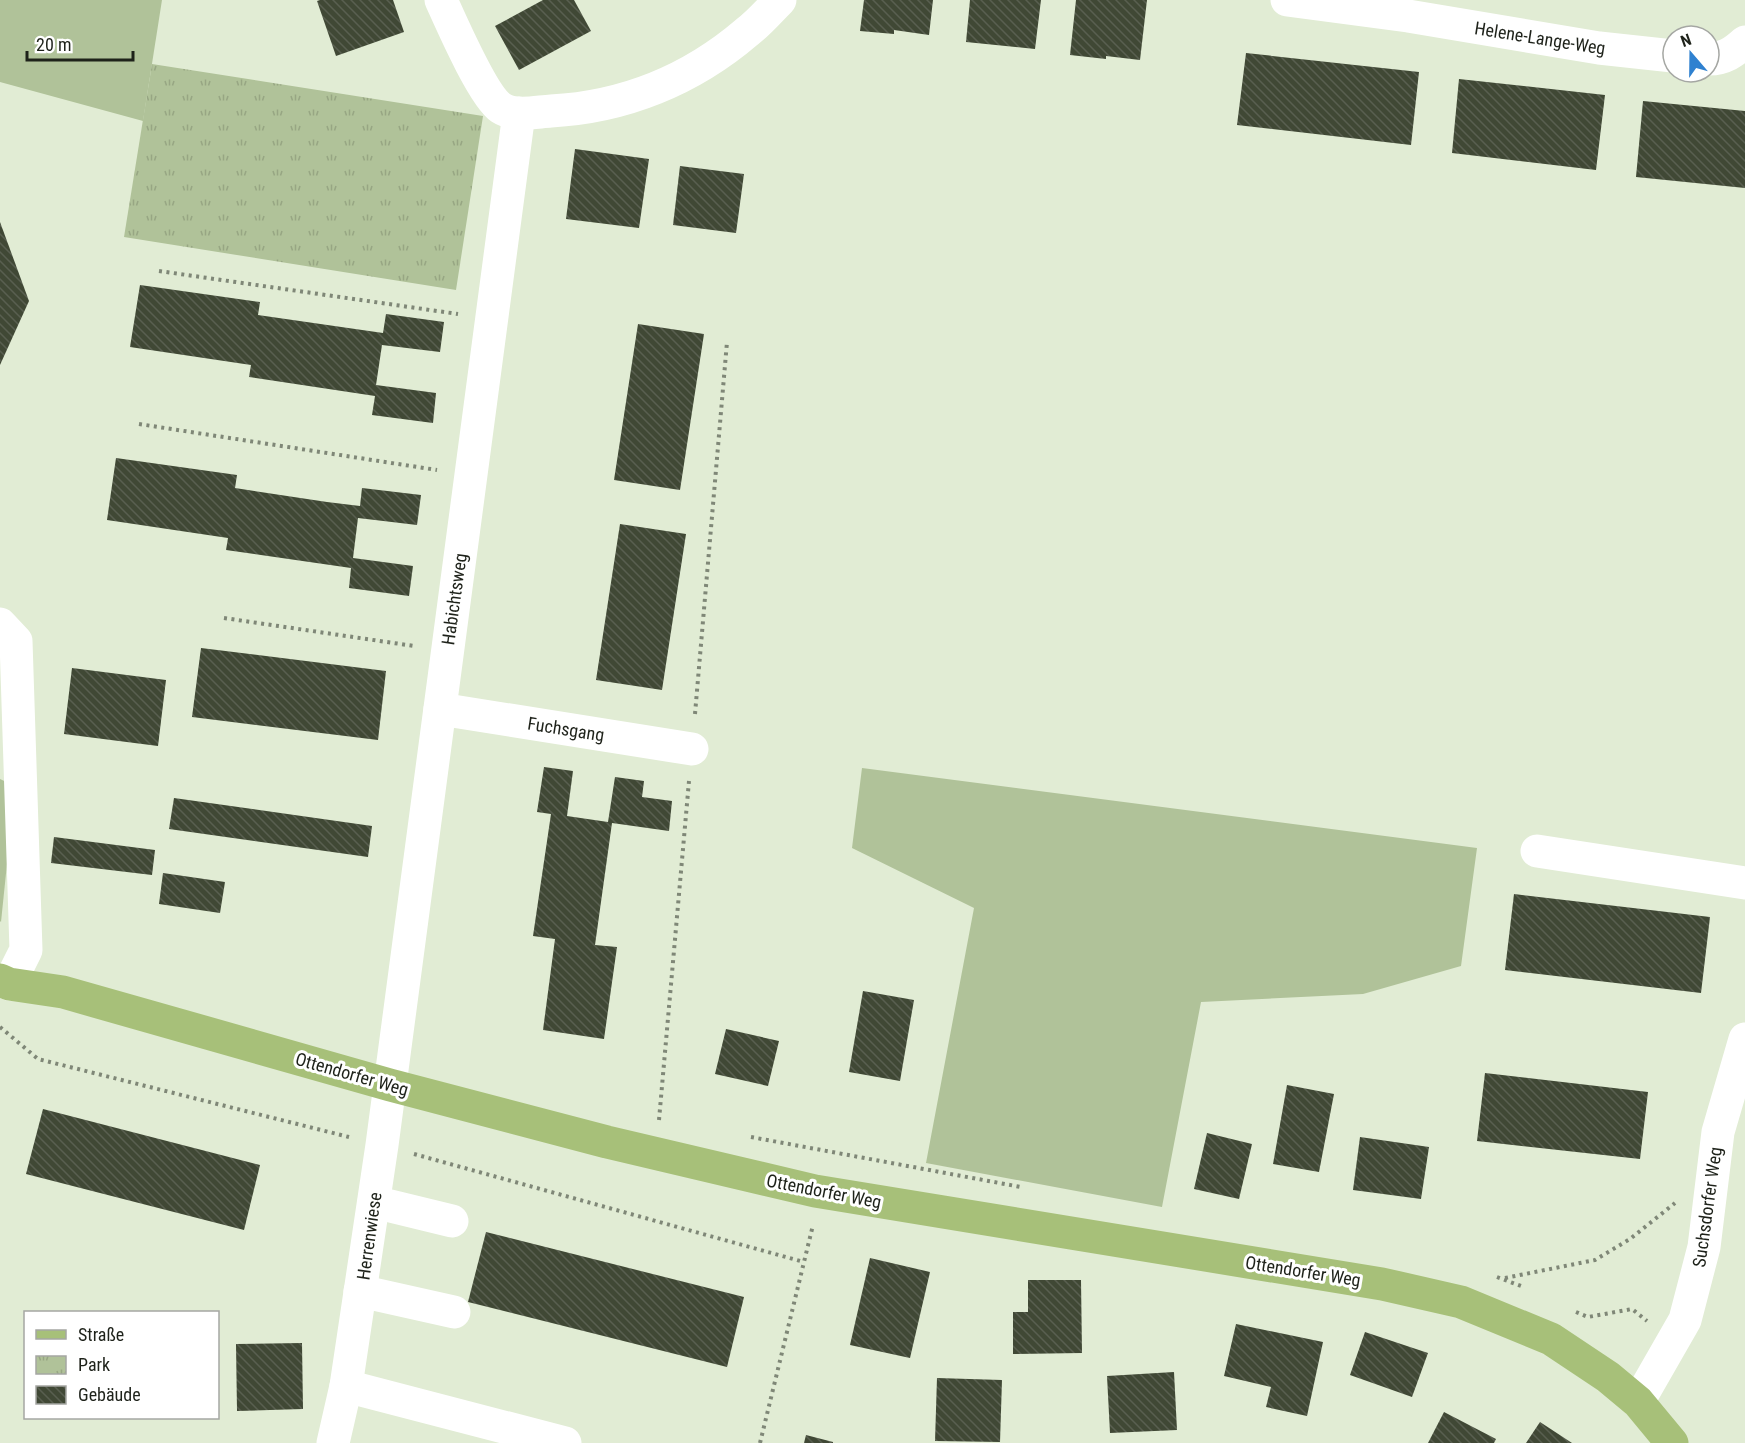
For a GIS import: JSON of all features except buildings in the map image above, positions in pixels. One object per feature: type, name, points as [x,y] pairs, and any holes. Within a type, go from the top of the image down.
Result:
[{"type":"main road","name":"Ottendorfer Weg","points":[[4,982],[63,992],[390,1085],[607,1142],[815,1191],[1383,1284],[1461,1302],[1551,1339],[1608,1377],[1638,1402],[1672,1443]]},
{"type":"street","points":[[441,0],[488,94],[501,108],[519,113],[569,110],[620,100],[666,85],[709,62],[748,32],[780,0]]},
{"type":"street","name":"Helene-Lange-Weg","points":[[1287,0],[1412,8],[1599,48],[1661,55]]},
{"type":"street","points":[[1721,59],[1745,42]]},
{"type":"street","name":"Habichtsweg","points":[[390,1085],[519,113]]},
{"type":"street","points":[[0,624],[16,641],[26,950],[4,982]]},
{"type":"street","name":"Fuchsgang","points":[[440,710],[692,749]]},
{"type":"street","points":[[1537,851],[1745,883]]},
{"type":"street","name":"Suchsdorfer Weg","points":[[1638,1402],[1685,1320],[1704,1246],[1718,1132],[1737,1092],[1745,1039]]},
{"type":"street","name":"Herrenwiese","points":[[333,1443],[346,1386],[390,1085]]},
{"type":"street","points":[[374,1202],[452,1221]]},
{"type":"street","points":[[360,1291],[454,1312]]},
{"type":"street","points":[[346,1386],[565,1443]]},
{"type":"path","points":[[159,271],[492,319]]},
{"type":"path","points":[[139,424],[471,475]]},
{"type":"path","points":[[224,618],[447,651]]},
{"type":"path","points":[[0,1027],[38,1059],[382,1145],[804,1262]]},
{"type":"path","points":[[1504,1278],[1595,1260],[1630,1239],[1713,1171]]},
{"type":"path","points":[[760,1443],[814,1221]]},
{"type":"green space","points":[[0,0],[162,0],[143,121],[0,82]]},
{"type":"green space","points":[[152,64],[483,116],[456,290],[124,237]]},
{"type":"green space","points":[[862,768],[1477,848],[1461,966],[1363,994],[1201,1002],[1162,1207],[926,1163],[974,908],[852,848]]},
{"type":"green space","points":[[0,779],[15,786],[1,922],[0,921]]}]
